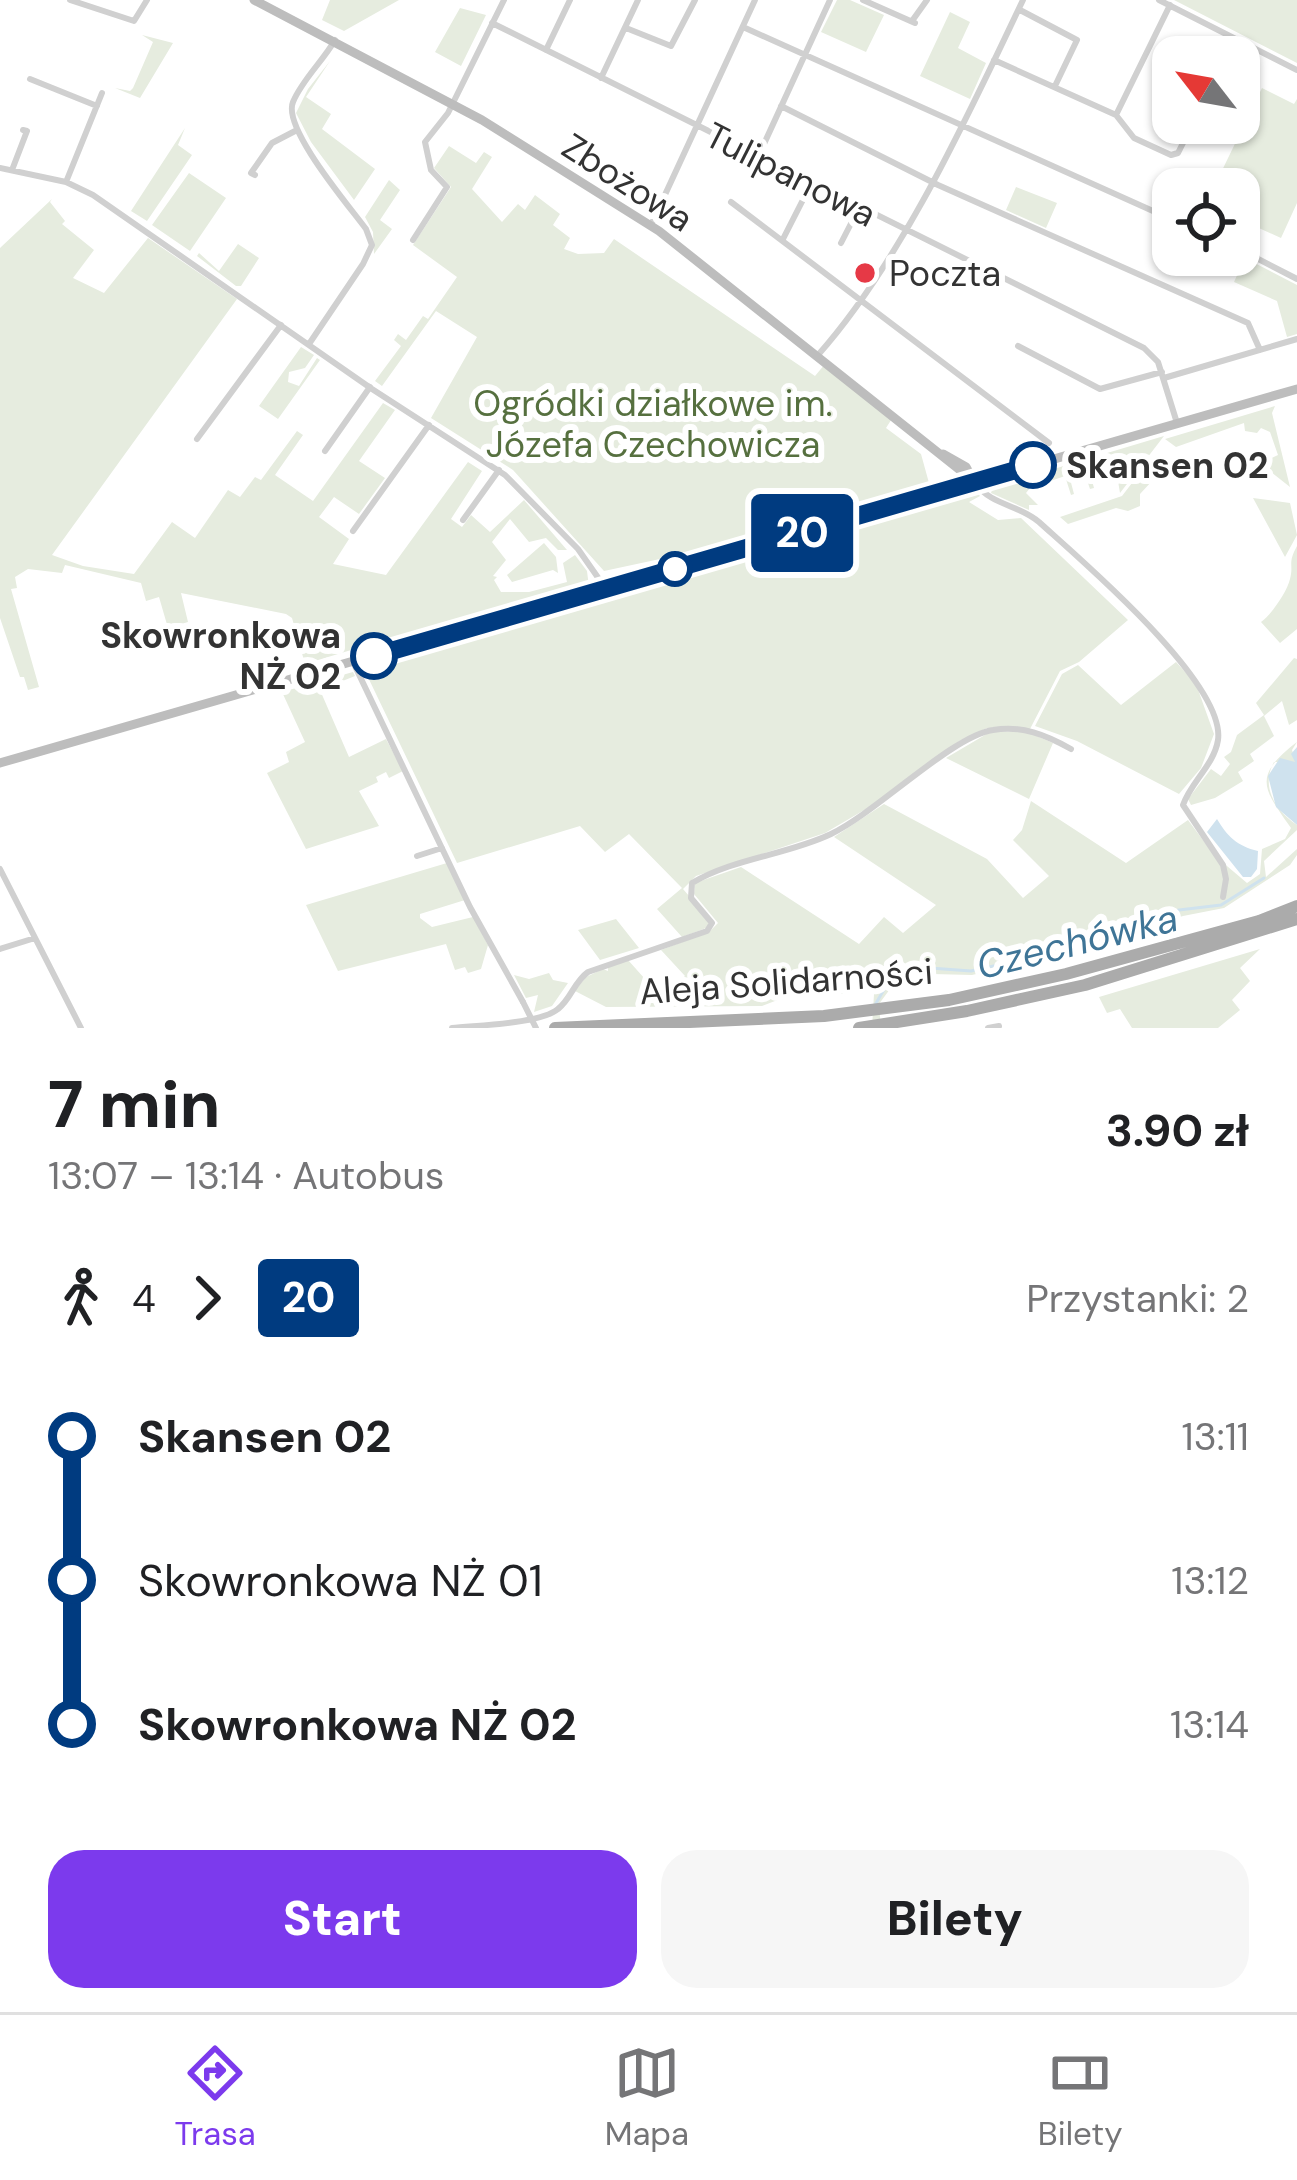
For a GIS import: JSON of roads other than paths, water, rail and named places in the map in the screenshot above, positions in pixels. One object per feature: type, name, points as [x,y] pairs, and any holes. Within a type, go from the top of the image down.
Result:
[{"type":"main road","name":"Aleja Solidarności","points":[[859,1028],[1222,930],[1297,903]]},
{"type":"main road","name":"Aleja Solidarności","points":[[555,1028],[905,1014],[1084,985],[1297,920]]},
{"type":"street","points":[[70,0],[130,21],[147,0]]},
{"type":"street","name":"Zbożowa","points":[[254,0],[282,9],[452,104],[651,226],[975,483]]},
{"type":"street","points":[[413,240],[447,187],[434,175],[424,151],[428,138],[452,104],[504,0]]},
{"type":"street","points":[[546,50],[570,0]]},
{"type":"street","points":[[601,78],[638,0]]},
{"type":"street","points":[[626,28],[671,46],[694,0]]},
{"type":"street","points":[[651,226],[755,0]]},
{"type":"street","points":[[758,157],[830,0]]},
{"type":"street","points":[[863,0],[914,22],[926,0]]},
{"type":"street","points":[[818,355],[862,299],[903,230],[963,126],[1023,0]]},
{"type":"street","points":[[1159,0],[1230,36]]},
{"type":"street","points":[[1117,115],[1170,5]]},
{"type":"street","points":[[1018,10],[1077,40],[1055,86]]},
{"type":"street","name":"Tulipanowa","points":[[492,22],[1127,338],[1154,357],[1163,375]]},
{"type":"street","points":[[743,27],[1152,211]]},
{"type":"street","points":[[309,344],[372,245],[367,229],[297,130],[292,104],[335,40]]},
{"type":"street","points":[[1260,51],[1297,70]]},
{"type":"street","points":[[994,59],[1117,115],[1134,138],[1172,155],[1182,144]]},
{"type":"street","points":[[29,79],[97,106]]},
{"type":"street","points":[[66,182],[102,93]]},
{"type":"street","points":[[781,106],[1248,322],[1260,350]]},
{"type":"street","points":[[12,170],[27,131],[23,130]]},
{"type":"street","points":[[255,176],[251,172],[272,142],[297,130]]},
{"type":"street","points":[[0,168],[66,182],[93,194],[370,387],[499,470],[591,564],[600,590]]},
{"type":"street","points":[[782,239],[812,184]]},
{"type":"street","points":[[731,202],[1049,443]]},
{"type":"street","points":[[841,243],[859,208]]},
{"type":"street","points":[[1260,260],[1297,279]]},
{"type":"street","points":[[197,439],[281,325]]},
{"type":"street","points":[[1018,346],[1100,389],[1297,339]]},
{"type":"street","points":[[1163,375],[1177,423]]},
{"type":"street","points":[[325,451],[370,387]]},
{"type":"street","points":[[0,763],[1297,389]]},
{"type":"street","points":[[352,531],[428,425]]},
{"type":"street","points":[[463,520],[499,470]]},
{"type":"street","points":[[975,483],[990,499],[1039,522],[1166,644],[1199,684],[1215,718],[1218,739],[1183,805],[1223,866],[1223,898]]},
{"type":"street","points":[[353,662],[536,1028]]},
{"type":"street","points":[[452,1028],[549,1014],[563,1005],[580,977],[707,931],[711,920],[689,894],[692,883],[829,835],[884,802],[957,746],[989,730],[1025,729],[1071,749]]},
{"type":"street","points":[[417,856],[442,848]]},
{"type":"street","points":[[0,869],[81,1028]]},
{"type":"street","points":[[0,949],[35,938]]},
{"type":"street","points":[[988,1028],[999,1026]]},
{"type":"water","points":[[1297,747],[1297,825],[1276,807],[1268,776],[1280,758],[1295,762],[1291,754]]},
{"type":"water","points":[[1217,819],[1233,840],[1258,851],[1257,869],[1251,877],[1243,877],[1207,832]]},
{"type":"waterway","name":"Czechówka","points":[[875,1005],[886,986],[930,968],[971,971],[1029,958],[1179,910],[1221,905],[1264,878]]},
{"type":"place","name":"Poczta","points":[[865,273]]},
{"type":"place","name":"Skansen 02","points":[[1033,465]]},
{"type":"place","name":"Skowronkowa NŻ 02","points":[[374,656]]},
{"type":"park label","name":"Ogródki działkowe im. Józefa Czechowicza","points":[[653,424]]}]
